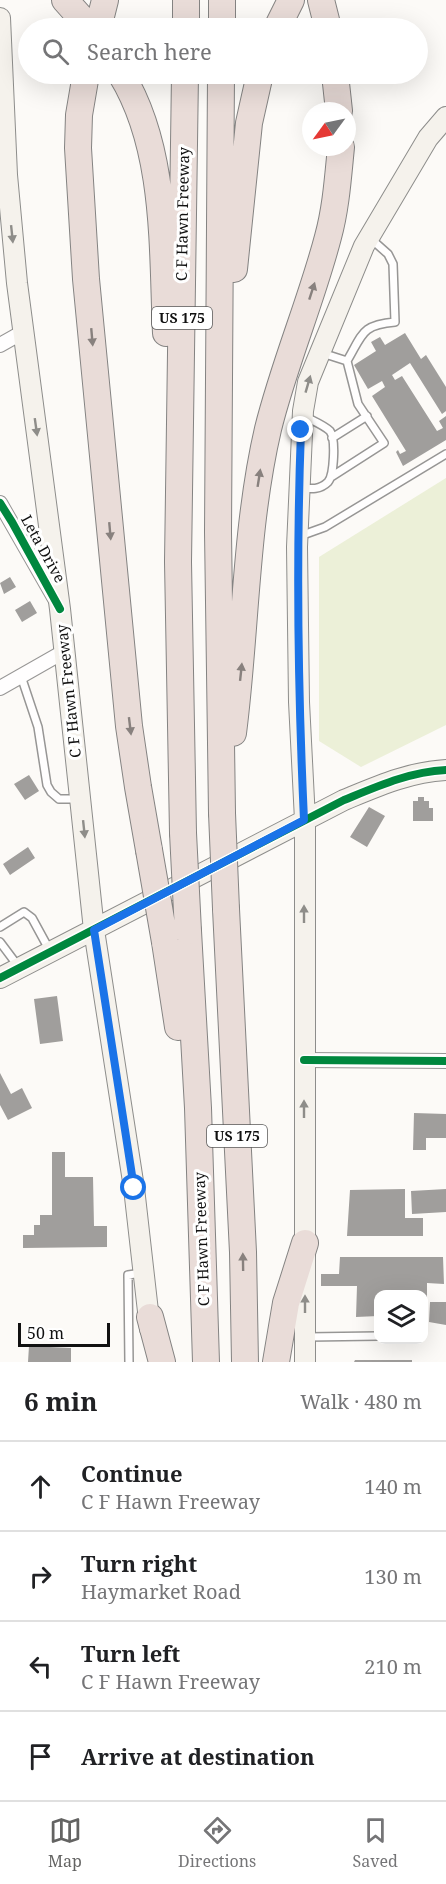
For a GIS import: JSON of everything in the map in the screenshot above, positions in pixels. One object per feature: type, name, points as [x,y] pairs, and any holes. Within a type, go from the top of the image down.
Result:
[{"type":"highway","points":[[65,0],[81,18]]},
{"type":"highway","points":[[100,18],[105,0]]},
{"type":"highway","points":[[186,0],[186,18]]},
{"type":"highway","points":[[222,0],[222,18]]},
{"type":"highway","points":[[282,18],[291,0]]},
{"type":"highway","points":[[321,0],[326,18]]},
{"type":"highway","points":[[84,84],[79,115],[78,148],[86,279],[129,726],[149,850],[176,936]]},
{"type":"highway","points":[[126,84],[140,115],[152,158],[158,200],[178,562]]},
{"type":"highway","name":"C F Hawn Freeway","points":[[185,84],[178,562],[183,833],[176,936],[176,1007],[186,1109],[200,1187],[206,1362]]},
{"type":"highway","name":"US 175","points":[[221,84],[219,644],[222,813],[243,1252],[245,1362]]},
{"type":"highway","points":[[220,418],[249,123],[258,84]]},
{"type":"highway","points":[[336,84],[338,102]]},
{"type":"highway","points":[[222,813],[240,676],[259,477],[269,428],[329,235],[338,188],[340,156]]},
{"type":"highway","points":[[276,1362],[286,1303],[305,1243]]},
{"type":"highway","points":[[150,1317],[162,1362]]},
{"type":"main road","name":"C F Hawn Freeway","points":[[0,18],[3,180],[60,609],[94,930],[145,1272],[150,1317],[151,1362]]},
{"type":"main road","points":[[305,1362],[304,820],[299,702],[297,537],[302,415],[308,382],[369,237],[428,138],[446,117]]},
{"type":"main road","points":[[0,255],[17,283]]},
{"type":"main road","points":[[0,978],[344,800],[393,779],[428,771],[446,770]]},
{"type":"street","points":[[0,345],[23,332]]},
{"type":"street","name":"Leta Drive","points":[[0,503],[60,609]]},
{"type":"street","points":[[0,688],[65,651]]},
{"type":"street","points":[[304,1060],[446,1061]]},
{"type":"lane","points":[[331,477],[384,443],[358,404],[347,361],[367,329],[380,323],[395,322],[393,264],[388,254],[369,237]]},
{"type":"lane","points":[[320,353],[347,361]]},
{"type":"lane","points":[[299,488],[317,489],[327,484],[331,477],[334,442],[330,431],[302,415]]},
{"type":"lane","points":[[332,438],[366,416]]},
{"type":"lane","points":[[297,537],[325,527],[446,454]]},
{"type":"lane","points":[[21,676],[38,727],[47,785],[59,799],[80,799]]},
{"type":"lane","points":[[0,927],[24,912],[32,918],[51,952]]},
{"type":"lane","points":[[0,942],[19,968]]},
{"type":"lane","points":[[129,1362],[128,1275],[145,1272]]},
{"type":"lane","points":[[305,1337],[374,1336]]},
{"type":"green space","points":[[446,478],[446,725],[361,767],[319,741],[319,557]]},
{"type":"building","points":[[405,333],[421,359],[426,355],[446,387],[446,411],[442,414],[410,363],[392,375],[395,380],[402,376],[437,431],[443,428],[439,421],[446,416],[446,440],[403,466],[396,452],[398,450],[400,454],[406,451],[372,396],[385,387],[382,381],[368,389],[354,365],[376,351],[371,342],[380,337],[385,345]]},
{"type":"building","points":[[10,577],[16,587],[4,594],[0,583]]},
{"type":"building","points":[[30,601],[37,613],[22,622],[15,610]]},
{"type":"building","points":[[29,775],[39,791],[25,800],[14,784]]},
{"type":"building","points":[[418,797],[424,797],[424,801],[429,801],[429,808],[433,808],[433,821],[413,821],[413,801],[418,801]]},
{"type":"building","points":[[369,807],[385,816],[367,847],[350,837]]},
{"type":"building","points":[[28,847],[35,858],[10,875],[3,864]]},
{"type":"building","points":[[57,996],[63,1041],[40,1044],[34,999]]},
{"type":"building","points":[[0,1073],[11,1094],[22,1088],[32,1108],[8,1120],[0,1105]]},
{"type":"building","points":[[414,1113],[446,1114],[446,1138],[426,1138],[426,1150],[413,1150]]},
{"type":"building","points":[[52,1152],[65,1152],[65,1177],[93,1177],[94,1226],[107,1226],[107,1247],[23,1248],[23,1235],[34,1235],[34,1225],[40,1225],[40,1215],[52,1215]]},
{"type":"building","points":[[405,1189],[405,1218],[423,1218],[423,1236],[347,1236],[350,1190]]},
{"type":"building","points":[[446,1189],[446,1212],[412,1214],[411,1191]]},
{"type":"building","points":[[340,1257],[443,1257],[444,1284],[427,1283],[427,1290],[374,1290],[374,1316],[356,1317],[357,1286],[321,1286],[321,1274],[339,1274]]},
{"type":"building","points":[[430,1302],[446,1302],[446,1325],[429,1322]]},
{"type":"building","points":[[29,1346],[71,1348],[71,1362],[28,1362]]},
{"type":"building","points":[[355,1360],[412,1360],[412,1362],[354,1362]]},
{"type":"cycle path","points":[[0,503],[60,609]]},
{"type":"cycle path","points":[[0,978],[344,800],[406,777],[446,770]]},
{"type":"cycle path","points":[[304,1060],[446,1061]]},
{"type":"route","points":[[134,1188],[94,930],[304,820],[299,702],[297,547],[301,430]]}]
